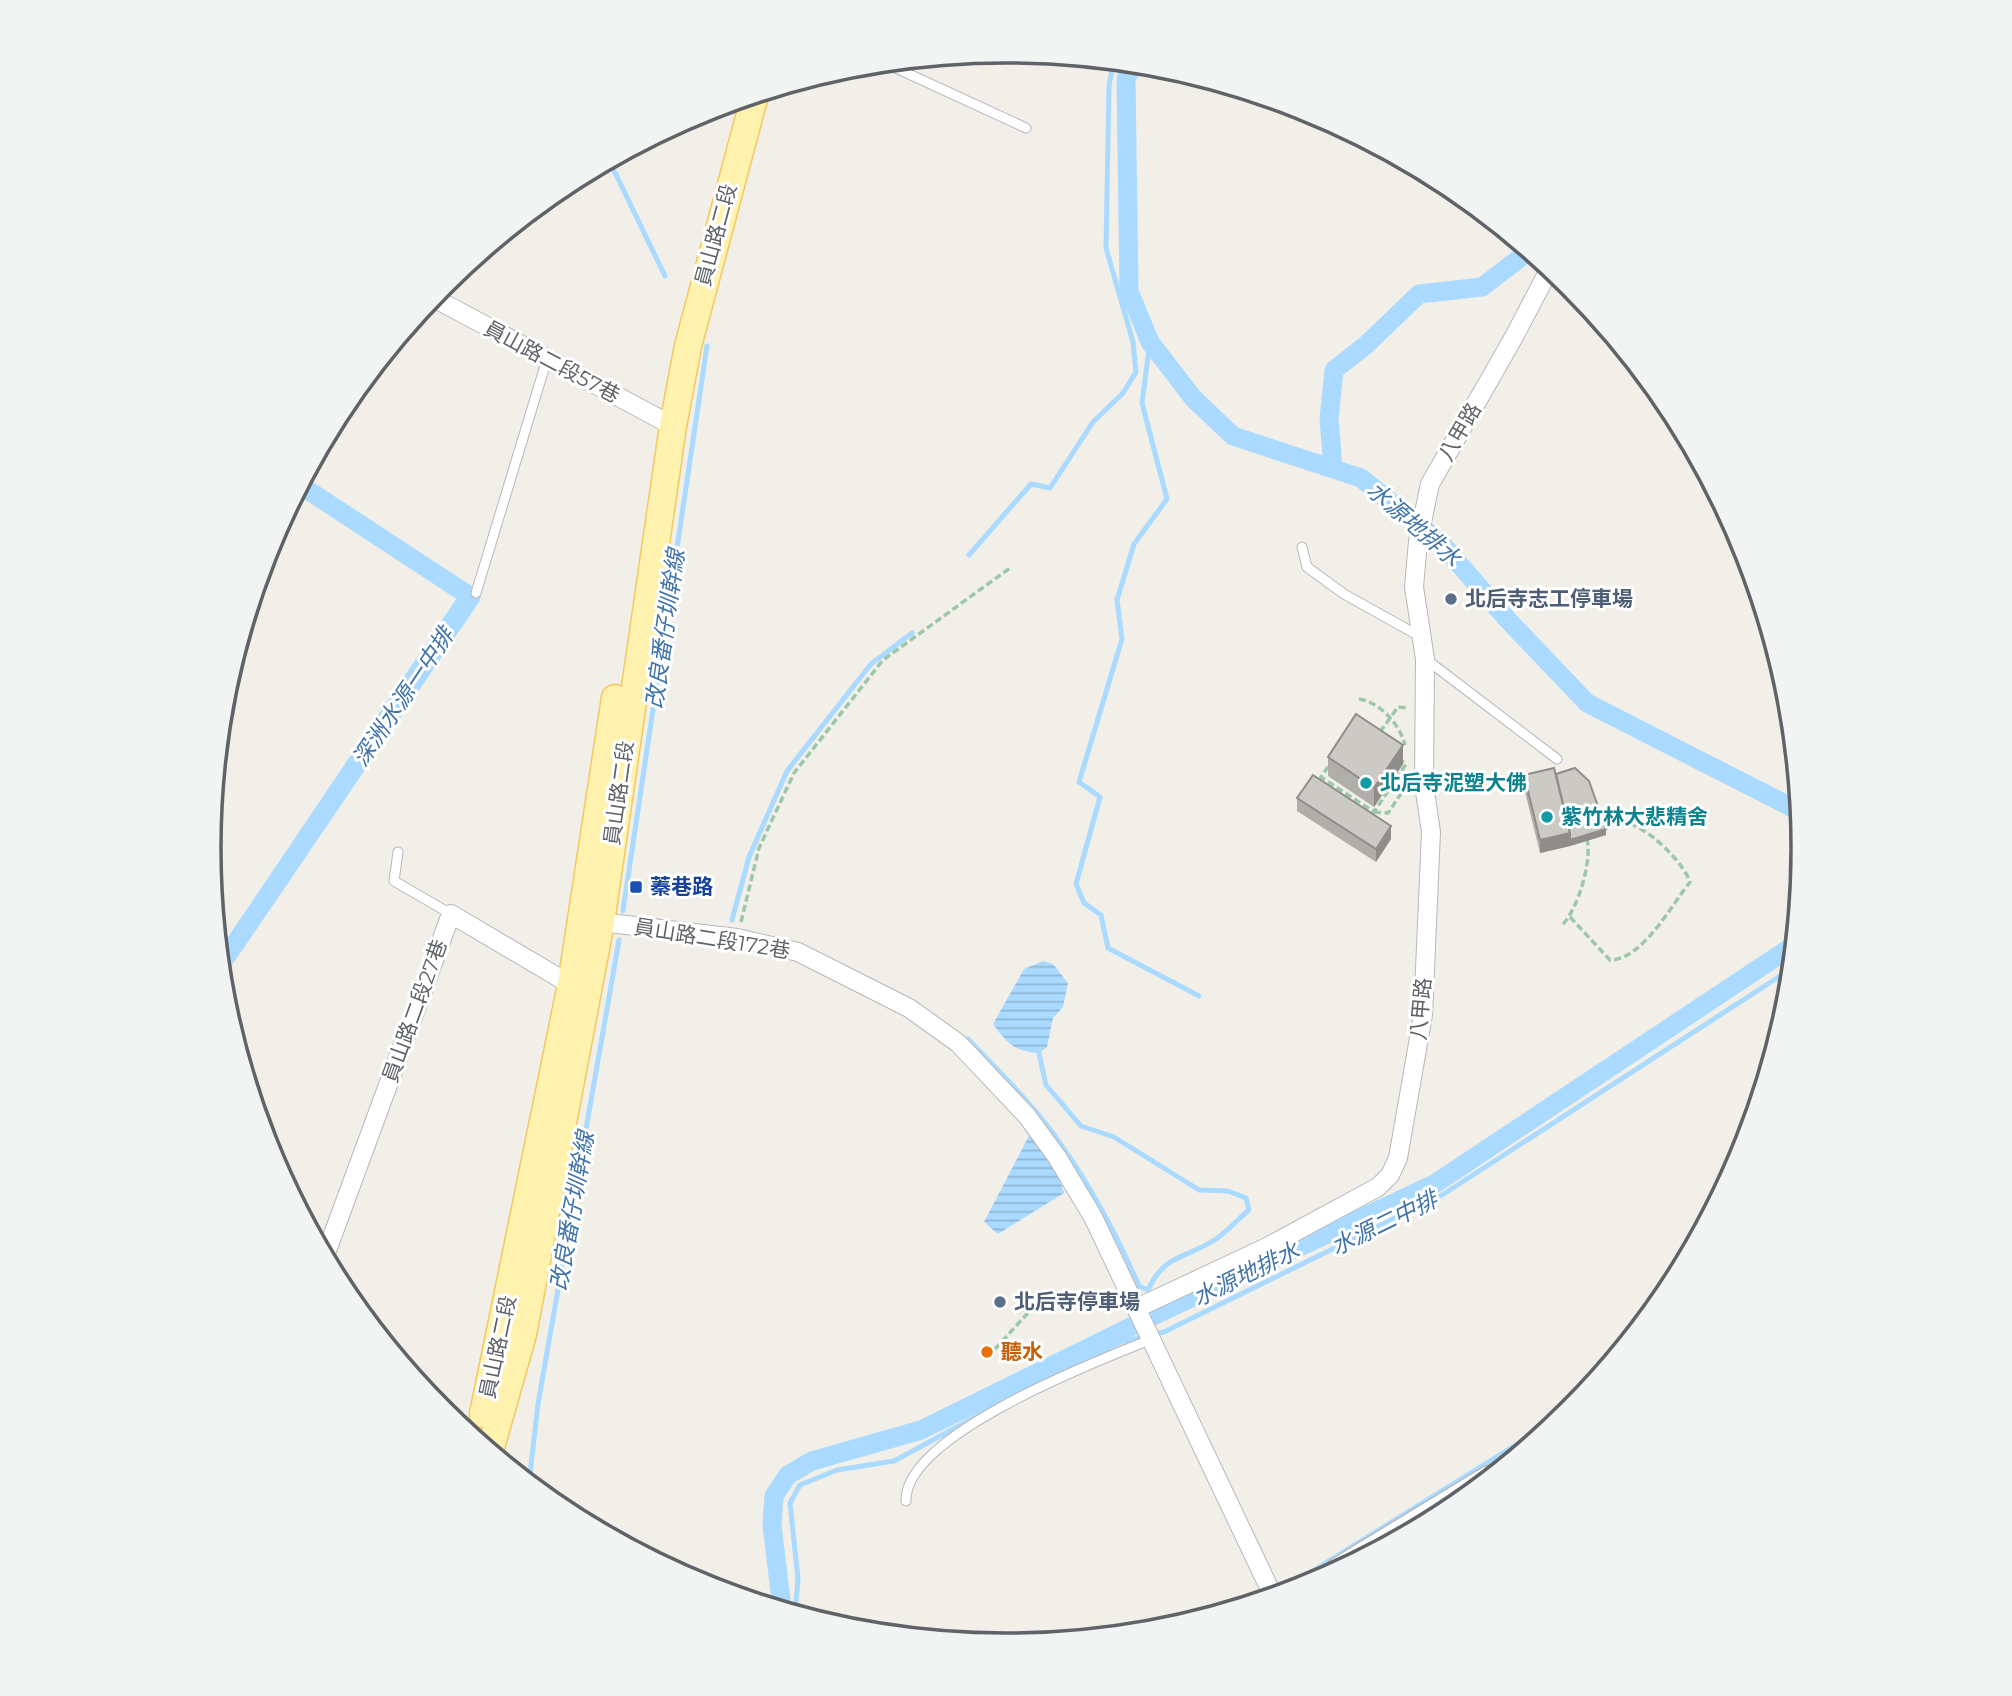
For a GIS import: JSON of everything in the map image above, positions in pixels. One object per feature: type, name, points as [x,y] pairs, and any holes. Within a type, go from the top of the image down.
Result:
[{"type":"main road","name":"員山路二段","points":[[665,422],[752,106]]},
{"type":"main road","name":"員山路二段","points":[[493,1442],[523,1334],[591,921],[665,422],[698,239],[733,113]]},
{"type":"main road","name":"員山路二段","points":[[478,1428],[579,990]]},
{"type":"street","name":"八甲路","points":[[1143,1322],[1267,1247],[1378,1187],[1390,1175],[1398,1158],[1423,1015],[1431,832],[1424,785],[1425,659],[1414,586],[1423,511],[1430,484],[1516,335],[1545,278]]},
{"type":"street","name":"員山路二段57巷","points":[[442,302],[665,422]]},
{"type":"street","name":"員山路二段27巷","points":[[329,1245],[451,914],[579,990]]},
{"type":"street","name":"員山路二段172巷","points":[[591,921],[737,938],[798,952],[909,1008],[958,1043],[1027,1116],[1057,1157],[1093,1217],[1143,1322]]},
{"type":"street","points":[[1143,1322],[1269,1587]]},
{"type":"lane","points":[[900,71],[1026,128]]},
{"type":"lane","points":[[476,593],[547,359]]},
{"type":"lane","points":[[1302,547],[1307,567],[1423,638]]},
{"type":"lane","points":[[1425,659],[1557,759]]},
{"type":"lane","points":[[398,852],[394,881],[451,914]]},
{"type":"lane","points":[[906,1501],[905,1488],[923,1461],[959,1434],[1143,1322]]},
{"type":"path","points":[[737,938],[759,848],[794,773],[883,660],[1010,568]]},
{"type":"path","points":[[1359,699],[1373,701],[1389,718],[1404,740],[1406,750]]},
{"type":"path","points":[[1374,739],[1398,707],[1424,709]]},
{"type":"path","points":[[1374,812],[1406,764],[1356,727],[1321,777],[1374,812],[1388,813],[1394,808],[1408,778]]},
{"type":"path","points":[[1409,759],[1411,769]]},
{"type":"path","points":[[1328,793],[1334,786]]},
{"type":"path","points":[[1570,917],[1610,960],[1623,960],[1636,952],[1690,882],[1686,867],[1637,828],[1625,822],[1598,829]]},
{"type":"path","points":[[1563,924],[1570,917],[1584,876],[1590,846],[1584,832]]},
{"type":"path","points":[[995,1349],[1026,1314],[1049,1298]]},
{"type":"water","points":[[1043,961],[1053,964],[1068,983],[1063,1007],[1053,1018],[1047,1047],[1039,1053],[1024,1051],[1012,1045],[993,1024],[1024,969]]},
{"type":"water","points":[[1032,1130],[1058,1174],[1064,1193],[998,1234],[984,1222]]},
{"type":"building","points":[[1356,714],[1403,745],[1374,788],[1328,757]]},
{"type":"building","name":"紫竹林大悲精舍","points":[[1554,768],[1570,833],[1540,840],[1524,775]]},
{"type":"building","points":[[1575,768],[1589,781],[1606,829],[1570,840],[1556,774]]},
{"type":"building","points":[[1313,775],[1391,826],[1376,849],[1297,798]]},
{"type":"waterway","points":[[969,555],[1031,484],[1050,488],[1093,422],[1123,393],[1136,372],[1133,342],[1106,248],[1109,85],[1112,71]]},
{"type":"waterway","name":"水源地排水","points":[[1129,73],[1126,79],[1129,291],[1150,342],[1193,398],[1233,436],[1361,478],[1440,542],[1507,619],[1587,703],[1789,806]]},
{"type":"waterway","name":"改良番仔圳幹線","points":[[613,169],[665,276]]},
{"type":"waterway","points":[[1333,467],[1329,419],[1334,370],[1366,345],[1419,294],[1482,287],[1522,256]]},
{"type":"waterway","points":[[1150,342],[1142,403],[1167,499],[1134,544],[1117,600],[1122,639],[1079,782],[1100,797],[1076,884],[1084,903],[1101,915],[1108,948],[1199,996]]},
{"type":"waterway","name":"改良番仔圳幹線","points":[[623,911],[707,346]]},
{"type":"waterway","name":"深洲水源一中排","points":[[229,953],[471,597],[308,490]]},
{"type":"waterway","points":[[227,943],[460,598]]},
{"type":"waterway","points":[[732,920],[749,857],[787,771],[871,664],[912,633]]},
{"type":"waterway","name":"改良番仔圳幹線","points":[[530,1473],[538,1404],[619,940]]},
{"type":"waterway","name":"水源地排水","points":[[781,1599],[772,1525],[774,1496],[788,1475],[812,1461],[921,1430],[1157,1314],[1436,1183],[1784,952]]},
{"type":"waterway","name":"水源二中排","points":[[1056,1375],[1121,1342],[1164,1332],[1442,1195],[1780,976]]},
{"type":"waterway","points":[[968,1039],[1030,1105],[1064,1149],[1105,1216],[1139,1286],[1148,1290],[1169,1263],[1216,1239],[1249,1210],[1246,1198],[1228,1191],[1199,1190],[1114,1137],[1081,1126],[1046,1085],[1039,1053]]},
{"type":"waterway","name":"水源二中排","points":[[796,1604],[798,1579],[790,1503],[800,1485],[837,1470],[894,1461],[994,1407]]},
{"type":"waterway","points":[[1318,1567],[1515,1446]]},
{"type":"place","name":"北后寺志工停車場","points":[[1451,599]]},
{"type":"place","name":"北后寺泥塑大佛","points":[[1366,783]]},
{"type":"place","name":"紫竹林大悲精舍","points":[[1547,817]]},
{"type":"place","name":"蓁巷路","points":[[636,887]]},
{"type":"place","name":"北后寺停車場","points":[[1000,1302]]},
{"type":"place","name":"聽水","points":[[987,1352]]}]
